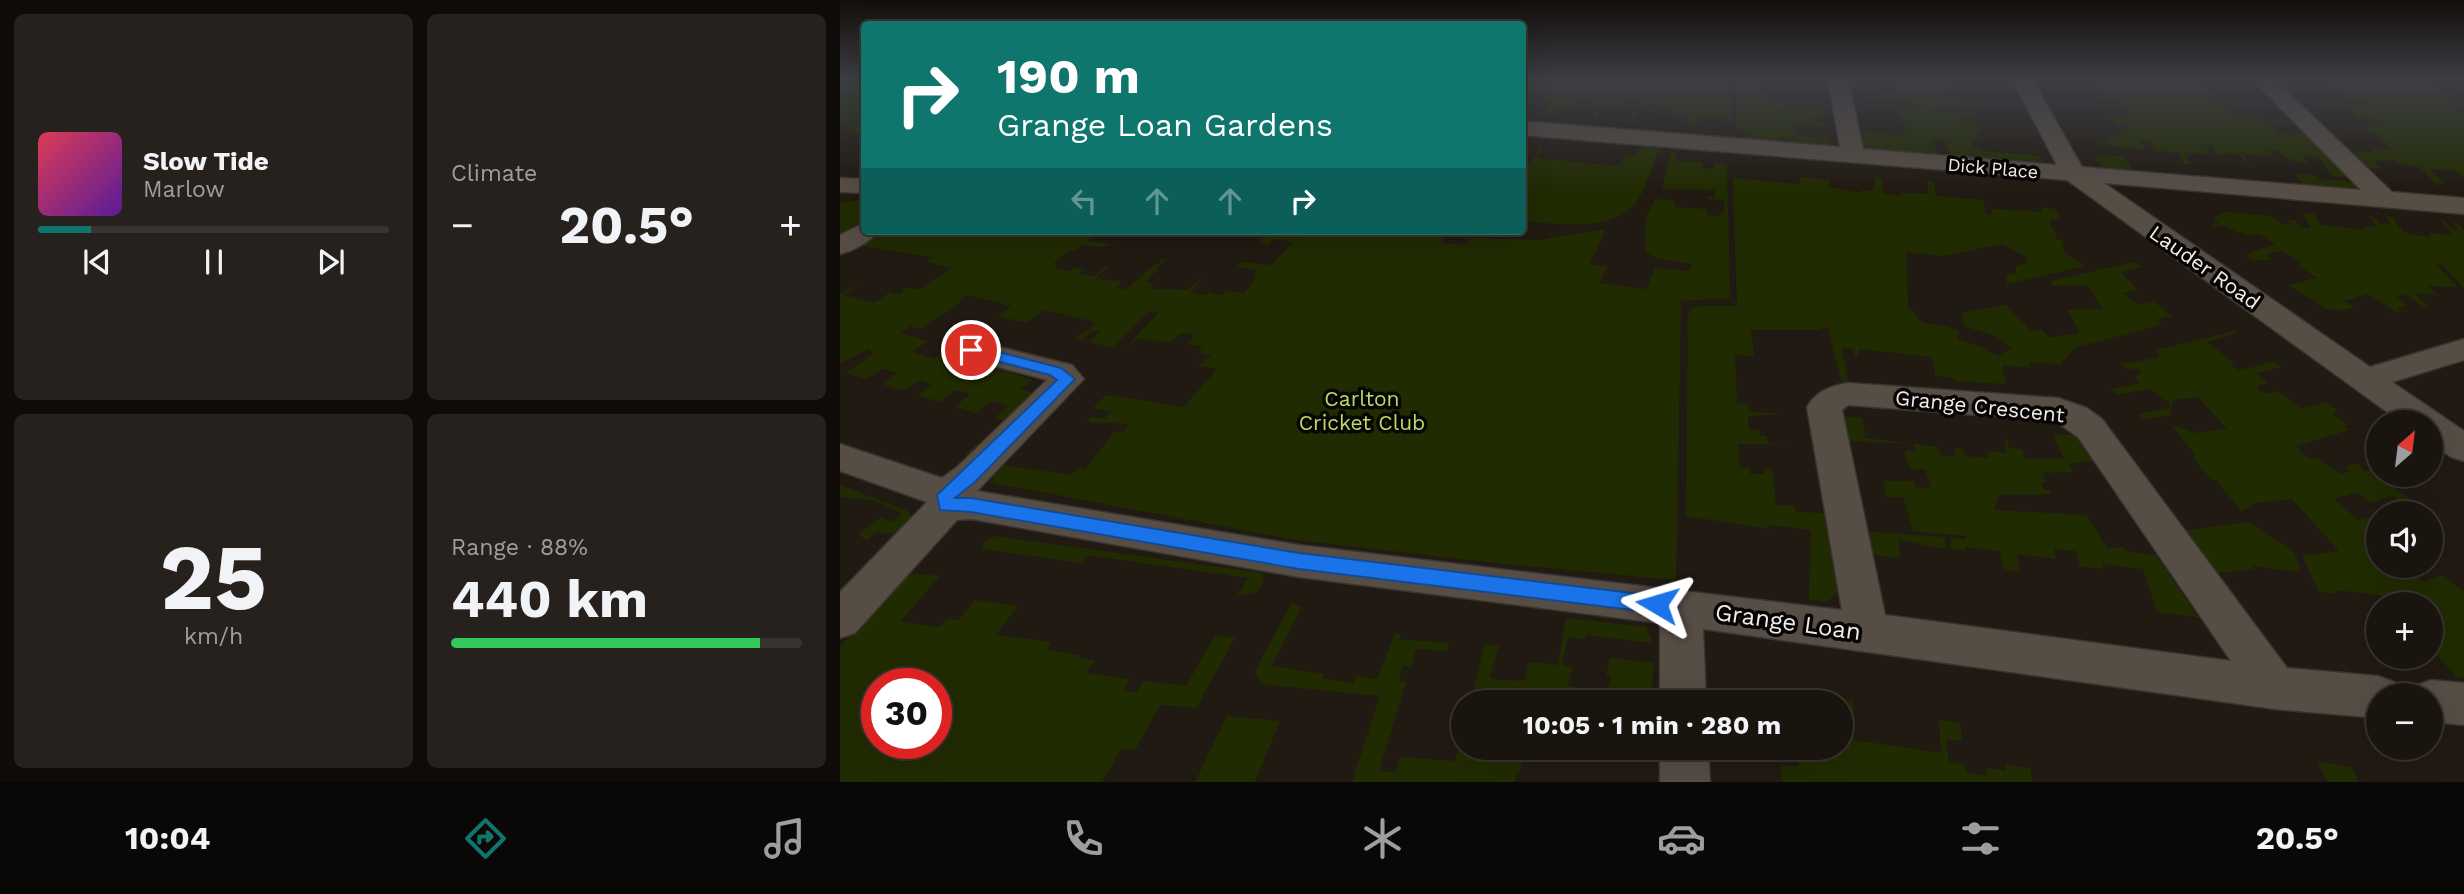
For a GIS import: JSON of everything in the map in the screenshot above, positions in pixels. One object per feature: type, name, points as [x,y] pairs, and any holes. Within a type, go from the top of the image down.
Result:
[{"type":"street","points":[[1845,115],[1853,157]]},
{"type":"street","name":"Lauder Road","points":[[2042,115],[2074,174],[2408,410]]},
{"type":"street","points":[[2299,115],[2384,199]]},
{"type":"street","name":"Dick Place","points":[[1526,128],[2464,206]]},
{"type":"street","points":[[840,185],[861,186]]},
{"type":"street","points":[[840,246],[861,233]]},
{"type":"street","points":[[2364,380],[2464,349]]},
{"type":"street","points":[[840,620],[946,500],[1068,379],[1056,372],[971,350]]},
{"type":"street","name":"Grange Crescent","points":[[1867,632],[1824,408],[1828,401],[1848,394],[2059,410],[2075,416],[2090,428],[2275,688]]},
{"type":"street","points":[[2443,434],[2464,448]]},
{"type":"street","name":"Grange Loan","points":[[840,457],[946,500],[1299,561],[1681,607],[2275,688],[2366,696]]},
{"type":"street","points":[[1681,607],[1683,690]]},
{"type":"street","points":[[2443,702],[2464,704]]},
{"type":"street","points":[[1684,760],[1685,782]]},
{"type":"green space","points":[[840,115],[854,115],[846,119],[861,115],[861,132],[858,134],[845,128],[855,123],[840,124]]},
{"type":"green space","points":[[1689,115],[1731,115],[1731,125],[1727,124],[1728,119],[1699,116],[1695,127],[1686,126]]},
{"type":"green space","points":[[1736,115],[1826,115],[1826,118],[1814,118],[1814,122],[1827,123],[1828,126],[1795,125],[1795,135],[1829,138],[1830,147],[1745,140],[1745,129],[1736,129]]},
{"type":"green space","points":[[1901,115],[1973,115],[1961,117],[1963,122],[1975,123],[1981,133],[1978,133],[1979,139],[1971,138],[1972,147],[1980,148],[1981,151],[2040,156],[2043,164],[1951,158],[1944,139],[1933,139],[1939,156],[1863,149],[1859,132],[1906,134],[1903,123],[1907,122],[1902,121]]},
{"type":"green space","points":[[2110,115],[2233,115],[2293,121],[2295,124],[2268,123],[2277,133],[2306,134],[2350,177],[2332,176],[2318,157],[2303,156],[2308,163],[2299,162],[2287,159],[2278,150],[2269,150],[2278,162],[2271,156],[2243,154],[2252,169],[2239,154],[2216,155],[2212,145],[2206,145],[2210,152],[2208,154],[2185,153],[2191,164],[2184,164],[2178,153],[2156,151],[2148,144],[2153,145],[2153,142],[2140,140],[2145,150],[2099,144],[2097,141],[2111,141],[2109,136],[2119,136],[2118,133],[2122,133],[2119,129],[2128,129],[2125,125],[2116,125],[2113,120],[2088,118],[2112,119]]},
{"type":"green space","points":[[2356,115],[2464,115],[2464,177],[2454,171],[2430,169],[2445,184],[2437,185],[2419,167],[2398,164],[2394,160],[2374,161],[2381,169],[2367,168],[2348,151],[2392,149],[2374,132],[2347,128],[2370,129],[2365,123],[2385,123],[2381,120],[2360,119]]},
{"type":"green space","points":[[1642,144],[1661,145],[1641,195],[1627,211],[1614,218],[1583,224],[1526,221],[1526,164],[1529,164],[1539,147],[1542,148],[1537,158],[1619,166],[1624,155],[1637,156]]},
{"type":"green space","name":"Carlton Cricket Club","points":[[1671,153],[1676,153],[1676,161],[1703,162],[1702,168],[1713,169],[1715,163],[1727,164],[1730,298],[1681,301],[1676,580],[1296,540],[993,483],[993,474],[1001,465],[1071,475],[1078,468],[1085,469],[1115,431],[1123,432],[1129,424],[1087,422],[1091,417],[1104,419],[1111,412],[1093,408],[1106,395],[1184,407],[1217,369],[1198,366],[1211,355],[1198,353],[1202,346],[1187,344],[1195,335],[1180,333],[1171,343],[1138,338],[1121,353],[1159,312],[1149,311],[1113,348],[1089,342],[1100,332],[1093,331],[1082,340],[1075,338],[1090,329],[1095,322],[1044,310],[1026,323],[998,316],[1012,306],[968,295],[920,329],[910,326],[901,333],[928,341],[912,352],[934,359],[943,353],[984,365],[968,378],[980,381],[996,369],[1033,380],[1020,389],[1037,394],[976,456],[966,453],[1005,422],[994,418],[1009,406],[992,401],[976,413],[955,407],[970,394],[955,390],[940,402],[917,395],[933,384],[920,380],[903,391],[882,384],[897,373],[883,369],[867,379],[846,373],[874,353],[868,349],[840,364],[840,294],[864,281],[843,295],[874,303],[892,291],[893,295],[903,292],[903,288],[922,289],[951,268],[926,262],[932,257],[859,246],[874,235],[1093,235],[1087,241],[1113,244],[1103,247],[1082,245],[1075,251],[1070,250],[1053,264],[1058,265],[1054,269],[1070,271],[1075,267],[1083,268],[1078,274],[1094,276],[1108,266],[1095,279],[1122,281],[1116,288],[1127,289],[1155,264],[1159,264],[1161,258],[1166,259],[1146,282],[1154,284],[1150,289],[1188,290],[1204,276],[1191,293],[1207,295],[1212,289],[1211,294],[1222,295],[1226,291],[1244,293],[1257,277],[1253,276],[1258,270],[1236,267],[1241,262],[1271,265],[1293,242],[1273,239],[1269,244],[1258,243],[1265,236],[1299,238],[1302,235],[1445,235],[1441,243],[1466,245],[1471,238],[1538,240],[1606,229],[1590,264],[1607,267],[1600,283],[1646,289],[1655,268],[1689,271],[1692,264],[1658,259],[1645,251],[1646,218],[1655,199],[1674,200],[1674,207],[1707,209],[1708,217],[1724,214],[1724,200],[1707,199],[1707,196],[1715,197],[1715,190],[1662,189]]},
{"type":"green space","points":[[2094,155],[2123,156],[2135,172],[2103,169]]},
{"type":"green space","points":[[2295,174],[2356,182],[2363,189],[2304,186]]},
{"type":"green space","points":[[1800,177],[1829,180],[1829,187],[1861,193],[1862,190],[1873,191],[1876,177],[1882,178],[1882,194],[1901,196],[1901,193],[1928,194],[1927,181],[1934,182],[1936,196],[1983,200],[1986,214],[1993,215],[1992,209],[2042,212],[2041,207],[2056,209],[2060,219],[2050,220],[2050,228],[2054,228],[2065,253],[2084,266],[2007,284],[2006,275],[2016,273],[2016,266],[2027,263],[2025,256],[2002,244],[1943,256],[1906,252],[1908,306],[1923,323],[1960,331],[1957,339],[1985,348],[1997,356],[2013,348],[1995,336],[1964,326],[1962,313],[2006,305],[2031,331],[2041,329],[2050,338],[2080,333],[2067,310],[2103,309],[2088,285],[2053,286],[2050,281],[2135,262],[2142,267],[2121,272],[2137,289],[2123,293],[2138,305],[2153,301],[2172,316],[2157,320],[2162,325],[2076,347],[2060,364],[2029,362],[2030,368],[2002,365],[2006,384],[1954,381],[1953,378],[1935,376],[1932,357],[1859,349],[1858,357],[1853,349],[1842,348],[1848,382],[1842,382],[1828,327],[1822,327],[1822,330],[1751,330],[1754,356],[1735,355],[1737,403],[1748,404],[1749,412],[1784,414],[1748,416],[1749,429],[1759,430],[1759,435],[1767,436],[1767,443],[1787,445],[1738,444],[1739,467],[1749,468],[1750,474],[1764,474],[1764,468],[1772,469],[1776,505],[1794,506],[1796,512],[1824,513],[1838,592],[1827,602],[1809,600],[1811,530],[1769,525],[1769,529],[1686,516],[1688,312],[1698,306],[1737,306],[1733,178],[1799,184]]},
{"type":"green space","points":[[861,200],[861,224],[840,236],[840,203]]},
{"type":"green space","points":[[2227,212],[2272,216],[2282,224],[2291,225],[2288,220],[2296,221],[2300,227],[2311,228],[2303,214],[2313,213],[2321,225],[2366,230],[2364,227],[2377,227],[2369,216],[2374,217],[2380,224],[2390,224],[2385,216],[2392,217],[2403,232],[2431,238],[2428,233],[2453,235],[2440,220],[2444,220],[2452,229],[2459,230],[2453,222],[2456,222],[2464,230],[2464,288],[2442,265],[2436,264],[2457,287],[2428,286],[2437,295],[2414,293],[2429,307],[2424,308],[2407,295],[2396,296],[2407,306],[2397,308],[2402,312],[2388,313],[2395,311],[2368,294],[2344,301],[2354,307],[2340,311],[2335,308],[2329,310],[2288,285],[2317,278],[2297,264],[2302,262],[2282,251],[2266,254],[2271,260],[2253,260],[2245,255],[2275,244],[2259,234],[2249,236],[2224,225],[2216,227],[2212,224],[2220,222],[2213,217]]},
{"type":"green space","points":[[2234,331],[2237,333],[2207,342],[2234,363],[2230,364],[2239,371],[2274,361],[2281,367],[2256,373],[2268,383],[2257,386],[2258,390],[2267,394],[2278,391],[2301,409],[2326,402],[2338,410],[2332,413],[2348,425],[2344,426],[2349,430],[2295,446],[2309,459],[2316,457],[2341,474],[2349,472],[2344,467],[2356,463],[2366,471],[2366,487],[2394,487],[2412,501],[2399,501],[2393,496],[2368,501],[2357,492],[2334,499],[2358,520],[2366,518],[2366,578],[2419,578],[2423,582],[2443,578],[2443,575],[2464,592],[2464,677],[2457,677],[2443,662],[2443,592],[2319,592],[2302,556],[2339,551],[2292,499],[2254,503],[2242,512],[2216,480],[2212,480],[2192,457],[2196,456],[2172,425],[2197,433],[2227,429],[2198,397],[2174,400],[2169,416],[2143,419],[2138,414],[2168,408],[2169,402],[2149,389],[2117,395],[2111,389],[2140,383],[2134,376],[2143,374],[2137,368],[2128,370],[2122,364],[2160,357],[2156,350]]},
{"type":"green space","points":[[1837,416],[1863,418],[1865,438],[1939,447],[1940,455],[1955,457],[1955,448],[1963,449],[1965,456],[1988,458],[1987,451],[2007,453],[2004,439],[2007,439],[2009,448],[2022,449],[2026,459],[2064,459],[2053,435],[2075,435],[2093,461],[2069,463],[2073,472],[2042,473],[2046,482],[2041,483],[2044,490],[2050,490],[2052,494],[1999,495],[1994,510],[2086,515],[2107,548],[2124,547],[2125,551],[2156,555],[2198,617],[2157,612],[2143,569],[2103,564],[2103,569],[2080,566],[2076,551],[2054,549],[2056,559],[2017,554],[2019,571],[2004,569],[2000,551],[1966,547],[1966,551],[1951,549],[1951,538],[1966,539],[1966,536],[1913,531],[1903,497],[1887,497],[1883,481],[1914,481],[1916,488],[1931,487],[1925,469],[1910,469],[1904,451],[1917,451],[1913,444],[1843,441]]},
{"type":"green space","points":[[840,485],[908,511],[911,517],[896,534],[876,532],[867,540],[857,534],[881,517],[892,522],[902,514],[877,501],[840,497]]},
{"type":"green space","points":[[2248,522],[2294,552],[2301,572],[2253,566],[2254,569],[2212,574],[2181,531]]},
{"type":"green space","points":[[1861,531],[1945,537],[1946,549],[1899,540],[1900,558],[1866,554]]},
{"type":"green space","points":[[994,536],[1262,573],[1264,581],[1257,592],[1237,596],[1248,578],[1087,555],[1081,563],[982,549],[983,543]]},
{"type":"green space","points":[[909,573],[940,576],[900,622],[940,627],[947,619],[959,620],[975,600],[1018,606],[996,635],[1051,642],[1046,650],[1095,660],[1086,673],[1130,679],[1124,691],[1136,692],[1144,681],[1186,686],[1215,636],[1235,638],[1196,708],[1160,705],[1135,750],[1121,749],[1102,782],[840,782],[840,647]]},
{"type":"green space","points":[[1291,604],[1302,606],[1272,666],[1324,674],[1322,678],[1353,683],[1356,676],[1377,679],[1395,634],[1401,634],[1399,639],[1449,643],[1447,651],[1416,649],[1411,666],[1403,666],[1399,681],[1406,682],[1379,771],[1396,772],[1400,757],[1455,761],[1523,760],[1520,773],[1516,774],[1515,782],[1352,782],[1380,696],[1261,684],[1255,671]]},
{"type":"green space","points":[[1566,618],[1646,627],[1653,643],[1586,635],[1585,639],[1568,637],[1562,665],[1572,667],[1568,686],[1603,690],[1473,690],[1485,644],[1499,646],[1490,676],[1492,679],[1524,681],[1529,662],[1558,665]]},
{"type":"green space","points":[[1610,658],[1653,663],[1652,690],[1603,690],[1608,687],[1611,676],[1606,675]]},
{"type":"green space","points":[[1853,700],[1854,740],[1941,753],[1939,720],[1960,723],[1962,741],[1946,739],[1949,762],[1965,765],[1966,773],[1987,776],[1987,768],[2006,771],[2006,765],[2030,768],[2032,782],[1782,782],[1781,766],[1799,766],[1798,760],[1853,760]]},
{"type":"green space","points":[[1227,716],[1280,721],[1255,782],[1195,782]]},
{"type":"green space","points":[[2317,761],[2351,767],[2359,782],[2328,782]]},
{"type":"route","points":[[971,350],[1056,372],[1068,379],[970,477],[946,495],[947,506],[971,505],[1299,561],[1657,604]]}]
